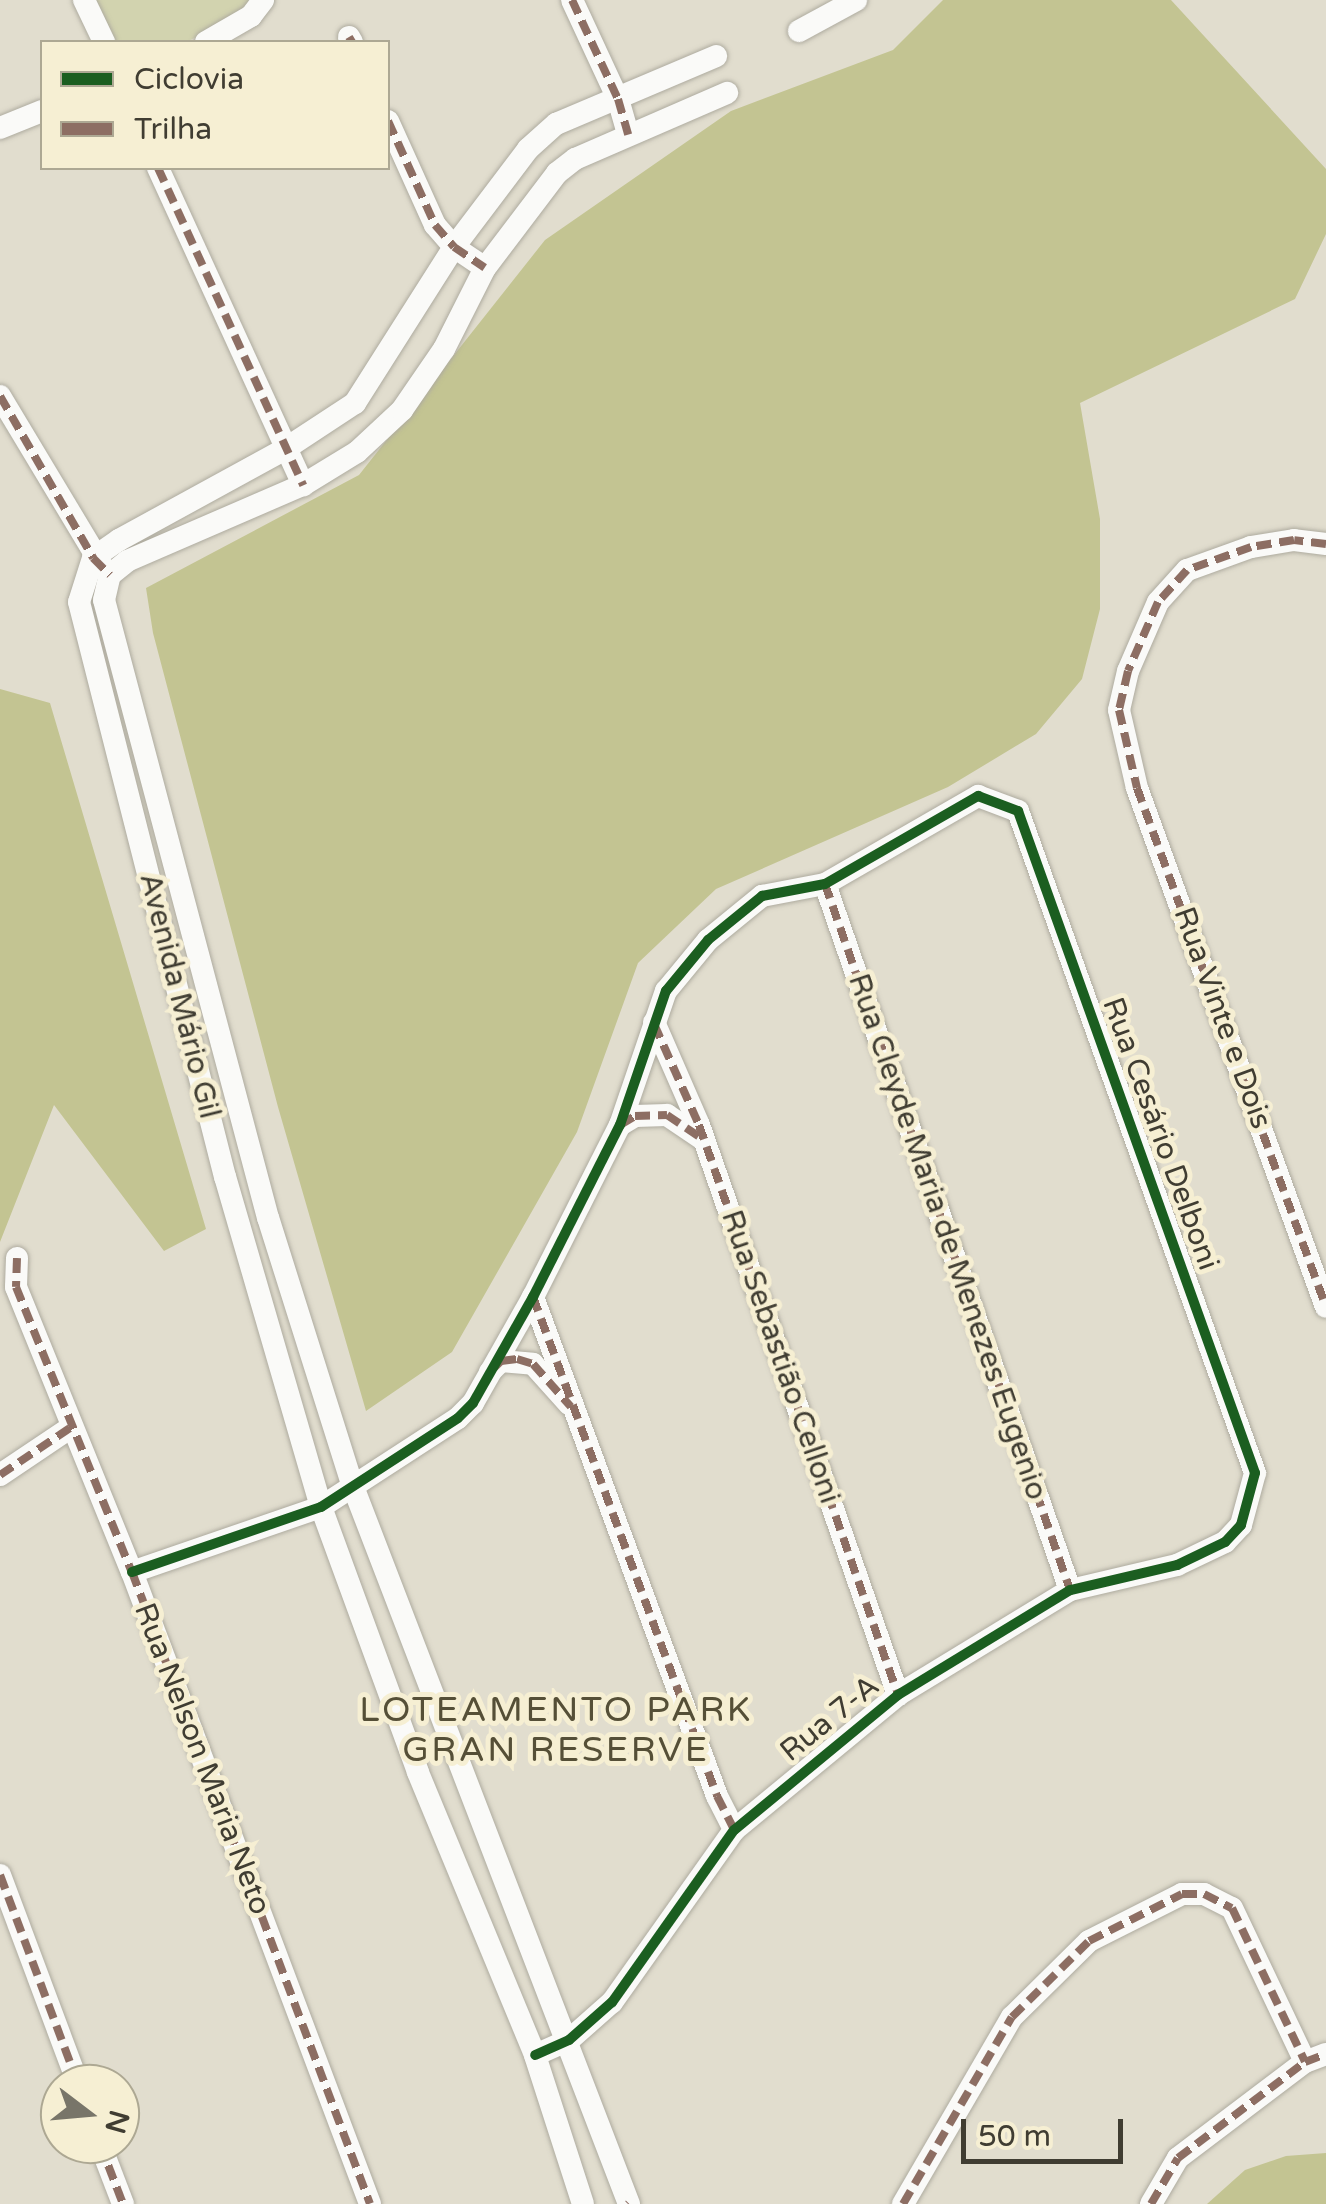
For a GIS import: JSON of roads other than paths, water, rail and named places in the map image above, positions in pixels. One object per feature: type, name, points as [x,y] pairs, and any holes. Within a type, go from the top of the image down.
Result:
[{"type":"street","points":[[84,0],[103,40]]},
{"type":"street","points":[[572,0],[618,100],[628,135]]},
{"type":"street","points":[[799,30],[856,0]]},
{"type":"street","points":[[209,40],[256,8]]},
{"type":"street","points":[[102,567],[119,540],[285,449],[355,403],[454,247],[528,150],[556,124],[716,56]]},
{"type":"street","points":[[102,567],[127,561],[303,485],[356,452],[402,410],[444,348],[484,268],[557,172],[575,158],[727,93]]},
{"type":"street","points":[[0,128],[40,112]]},
{"type":"street","points":[[390,126],[434,225],[454,247],[484,268]]},
{"type":"street","points":[[159,170],[303,485]]},
{"type":"street","points":[[0,396],[102,567]]},
{"type":"street","name":"Rua Vinte e Dois","points":[[1326,544],[1294,540],[1251,547],[1204,561],[1172,583],[1158,602],[1128,671],[1119,710],[1120,729],[1326,1307]]},
{"type":"street","name":"Avenida Mário Gil","points":[[102,567],[104,600],[193,944],[268,1218],[352,1484],[629,2204]]},
{"type":"street","name":"Avenida Mário Gil","points":[[102,567],[79,602],[238,1226],[320,1507],[418,1772],[535,2055],[583,2204]]},
{"type":"street","points":[[118,756],[142,749]]},
{"type":"street","name":"Rua Cesário Delboni","points":[[825,884],[978,796],[1018,811],[1255,1473]]},
{"type":"street","points":[[132,1572],[320,1507],[458,1418],[473,1403],[533,1297],[620,1125],[666,991],[708,940],[762,896],[825,884]]},
{"type":"street","name":"Rua Cleyde Maria de Menezes Eugenio","points":[[825,884],[1070,1590]]},
{"type":"street","points":[[167,950],[193,944]]},
{"type":"street","name":"Rua Sebastião Celloni","points":[[654,1022],[704,1140],[898,1696]]},
{"type":"street","points":[[620,1125],[634,1116],[667,1115],[704,1140]]},
{"type":"street","points":[[238,1226],[268,1218]]},
{"type":"street","name":"Rua Nelson Maria Neto","points":[[17,1258],[16,1287],[70,1428],[132,1572],[370,2204]]},
{"type":"street","points":[[533,1297],[717,1796],[734,1830]]},
{"type":"street","points":[[490,1372],[501,1361],[533,1364],[581,1419]]},
{"type":"street","points":[[0,1474],[70,1428]]},
{"type":"street","name":"Rua 7-A","points":[[535,2055],[569,2040],[612,2002],[734,1830],[898,1696],[1070,1590],[1178,1566],[1225,1542],[1241,1524],[1255,1473]]},
{"type":"street","points":[[418,1772],[458,1756]]},
{"type":"street","points":[[0,1876],[70,2064]]},
{"type":"street","points":[[903,2204],[1012,2017],[1089,1942],[1182,1894],[1204,1894],[1232,1908],[1315,2058],[1178,2158],[1151,2204]]},
{"type":"street","points":[[108,2164],[123,2204]]},
{"type":"district","name":"LOTEAMENTO PARK GRAN RESERVE","points":[[556,1730]]}]
